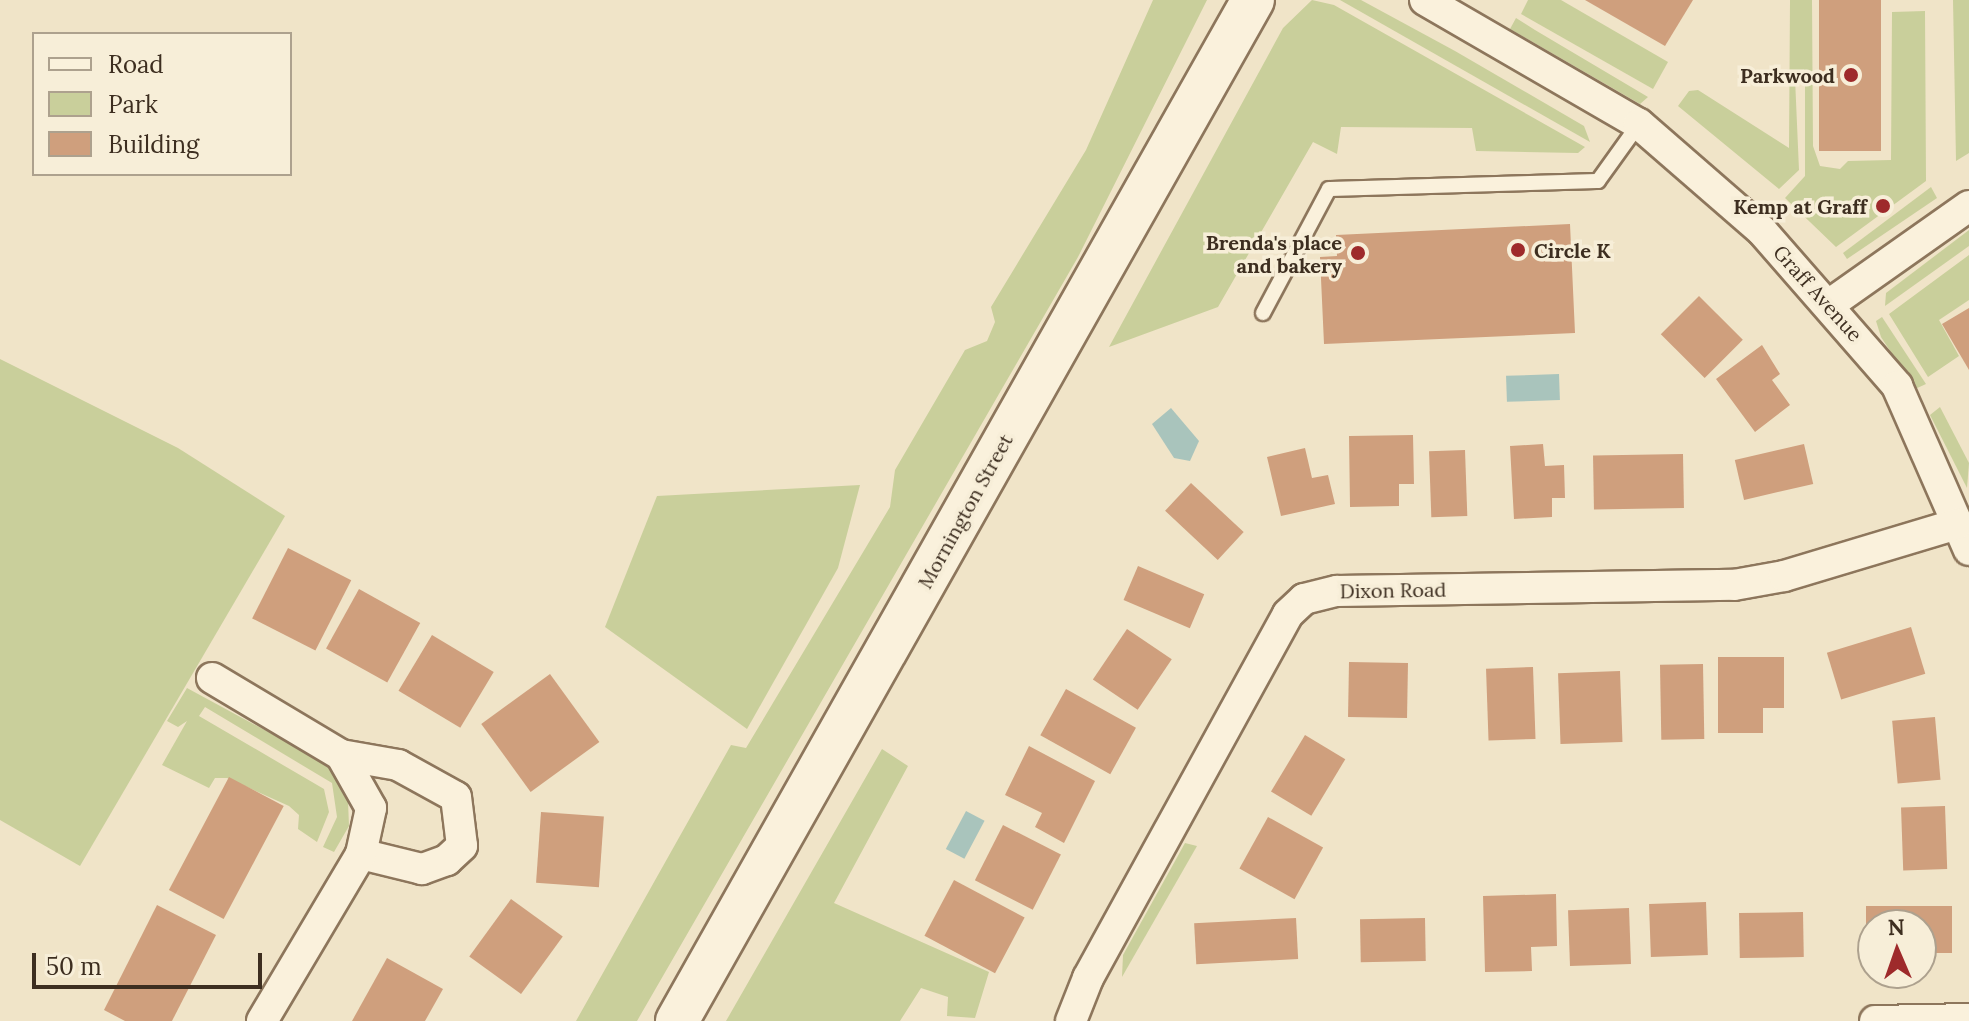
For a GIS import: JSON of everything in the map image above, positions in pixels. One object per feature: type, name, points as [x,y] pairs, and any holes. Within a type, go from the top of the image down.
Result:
[{"type":"main road","name":"Mornington Street","points":[[677,1021],[1253,0]]},
{"type":"street","name":"Graff Avenue","points":[[1425,0],[1639,124],[1762,231],[1830,304],[1897,386],[1963,537]]},
{"type":"street","points":[[1830,304],[1969,206]]},
{"type":"street","name":"Dixon Road","points":[[1071,1021],[1088,978],[1288,614],[1304,599],[1337,591],[1734,585],[1963,537]]},
{"type":"street","points":[[212,678],[341,755],[398,765],[437,783],[456,797],[463,818],[462,846],[431,867],[361,854]]},
{"type":"street","points":[[262,1021],[361,854],[371,808],[341,755]]},
{"type":"street","points":[[1875,1021],[1969,1019]]},
{"type":"lane","points":[[1263,313],[1329,189],[1598,181],[1639,124]]},
{"type":"green space","points":[[1153,0],[1207,0],[1078,257],[637,1021],[576,1021],[731,745],[746,748],[890,507],[895,470],[965,350],[987,341],[995,322],[991,307],[1086,150]]},
{"type":"green space","points":[[1312,0],[1334,5],[1585,147],[1578,153],[1476,151],[1472,128],[1341,127],[1337,154],[1313,142],[1218,307],[1109,347],[1283,28]]},
{"type":"green space","points":[[1340,0],[1361,0],[1455,51],[1584,126],[1590,142]]},
{"type":"green space","points":[[1528,0],[1561,0],[1668,62],[1653,89],[1521,14]]},
{"type":"green space","points":[[1790,0],[1812,0],[1813,146],[1820,166],[1840,169],[1848,161],[1891,160],[1892,12],[1925,11],[1926,181],[1836,247],[1785,198],[1805,176],[1805,78],[1795,78],[1799,170],[1779,189],[1678,106],[1689,91],[1698,90],[1789,148]]},
{"type":"green space","points":[[1953,0],[1969,0],[1969,153],[1956,161]]},
{"type":"green space","points":[[1516,18],[1648,97],[1640,104],[1510,29]]},
{"type":"green space","points":[[1931,187],[1937,198],[1847,259],[1843,253]]},
{"type":"green space","points":[[1969,230],[1969,246],[1885,306],[1886,293]]},
{"type":"green space","points":[[1969,255],[1969,300],[1939,320],[1959,356],[1928,377],[1889,314]]},
{"type":"green space","points":[[1882,317],[1926,384],[1915,389],[1881,337],[1876,321]]},
{"type":"green space","points":[[0,359],[178,448],[285,516],[80,866],[0,820]]},
{"type":"green space","points":[[1940,407],[1969,463],[1967,488],[1930,415]]},
{"type":"green space","points":[[860,485],[838,568],[747,729],[605,627],[657,496]]},
{"type":"green space","points":[[187,688],[331,766],[345,783],[349,826],[334,852],[323,847],[337,817],[332,783],[205,707],[199,716],[324,789],[329,812],[317,842],[298,829],[299,815],[289,806],[227,778],[215,778],[209,788],[162,765],[187,721],[178,727],[167,721]]},
{"type":"green space","points":[[882,749],[908,766],[834,903],[989,972],[975,1018],[947,1016],[948,997],[921,988],[900,1021],[726,1021]]},
{"type":"green space","points":[[1185,843],[1197,846],[1122,977],[1123,955]]},
{"type":"water","points":[[1559,374],[1560,400],[1507,402],[1506,376]]},
{"type":"water","points":[[1171,408],[1199,441],[1190,461],[1174,458],[1152,424]]},
{"type":"water","points":[[966,811],[985,821],[964,859],[946,849]]},
{"type":"building","points":[[1585,0],[1693,0],[1665,46]]},
{"type":"building","name":"Parkwood","points":[[1819,0],[1881,0],[1881,151],[1819,151]]},
{"type":"building","points":[[1570,224],[1575,333],[1324,344],[1320,257],[1337,256],[1336,235]]},
{"type":"building","points":[[1699,296],[1743,340],[1705,378],[1661,334]]},
{"type":"building","points":[[1969,308],[1969,370],[1942,324]]},
{"type":"building","points":[[1762,345],[1780,374],[1772,380],[1790,405],[1755,432],[1716,379]]},
{"type":"building","points":[[1413,435],[1414,484],[1399,484],[1399,506],[1350,507],[1349,436]]},
{"type":"building","points":[[1543,444],[1545,466],[1564,465],[1565,498],[1552,498],[1552,517],[1514,519],[1510,446]]},
{"type":"building","points":[[1804,444],[1813,484],[1744,500],[1735,460]]},
{"type":"building","points":[[1305,448],[1312,478],[1328,475],[1335,504],[1281,516],[1267,457]]},
{"type":"building","points":[[1465,450],[1467,516],[1431,517],[1429,451]]},
{"type":"building","points":[[1683,454],[1684,508],[1594,510],[1593,456]]},
{"type":"building","points":[[1191,483],[1244,532],[1218,560],[1165,511]]},
{"type":"building","points":[[288,548],[351,580],[315,651],[252,618]]},
{"type":"building","points":[[1138,566],[1204,594],[1190,628],[1124,600]]},
{"type":"building","points":[[359,589],[420,623],[387,682],[326,648]]},
{"type":"building","points":[[1911,627],[1925,674],[1841,700],[1827,653]]},
{"type":"building","points":[[1127,629],[1172,659],[1138,710],[1093,680]]},
{"type":"building","points":[[432,635],[494,672],[460,728],[399,691]]},
{"type":"building","points":[[1718,657],[1784,657],[1784,708],[1763,708],[1763,733],[1718,733]]},
{"type":"building","points":[[1349,662],[1408,663],[1407,718],[1348,717]]},
{"type":"building","points":[[1703,664],[1704,739],[1661,740],[1660,665]]},
{"type":"building","points":[[1533,667],[1536,739],[1489,741],[1486,669]]},
{"type":"building","points":[[1620,671],[1622,742],[1561,744],[1558,673]]},
{"type":"building","points":[[550,674],[599,742],[531,792],[481,724]]},
{"type":"building","points":[[1066,689],[1136,728],[1110,774],[1040,735]]},
{"type":"building","points":[[1935,717],[1940,780],[1898,784],[1892,721]]},
{"type":"building","points":[[1305,735],[1345,759],[1311,816],[1271,792]]},
{"type":"building","points":[[1029,746],[1095,781],[1064,843],[1035,827],[1042,813],[1005,795]]},
{"type":"building","points":[[229,777],[284,806],[224,919],[169,890]]},
{"type":"building","points":[[1945,806],[1947,869],[1903,870],[1901,808]]},
{"type":"building","points":[[541,812],[604,816],[599,887],[536,883]]},
{"type":"building","points":[[1268,817],[1323,848],[1294,899],[1239,869]]},
{"type":"building","points":[[1003,825],[1061,855],[1033,910],[975,880]]},
{"type":"building","points":[[954,880],[1025,918],[995,973],[924,936]]},
{"type":"building","points":[[1556,894],[1557,946],[1531,947],[1532,971],[1485,972],[1483,896]]},
{"type":"building","points":[[511,899],[563,937],[521,994],[469,956]]},
{"type":"building","points":[[1706,902],[1708,955],[1651,957],[1649,904]]},
{"type":"building","points":[[157,905],[216,935],[172,1021],[125,1021],[104,1010]]},
{"type":"building","points":[[1866,906],[1952,906],[1952,953],[1937,953],[1937,909],[1866,909]]},
{"type":"building","points":[[1629,908],[1631,964],[1570,966],[1568,910]]},
{"type":"building","points":[[1803,912],[1804,957],[1740,958],[1739,913]]},
{"type":"building","points":[[1296,918],[1298,959],[1196,964],[1194,923]]},
{"type":"building","points":[[1425,918],[1426,961],[1361,962],[1360,919]]},
{"type":"building","points":[[387,958],[443,989],[425,1021],[352,1021]]},
{"type":"place","name":"Parkwood","points":[[1851,75]]},
{"type":"place","name":"Kemp at Graff","points":[[1883,206]]},
{"type":"place","name":"Circle K","points":[[1518,250]]},
{"type":"place","name":"Brenda's place and bakery","points":[[1358,253]]}]
